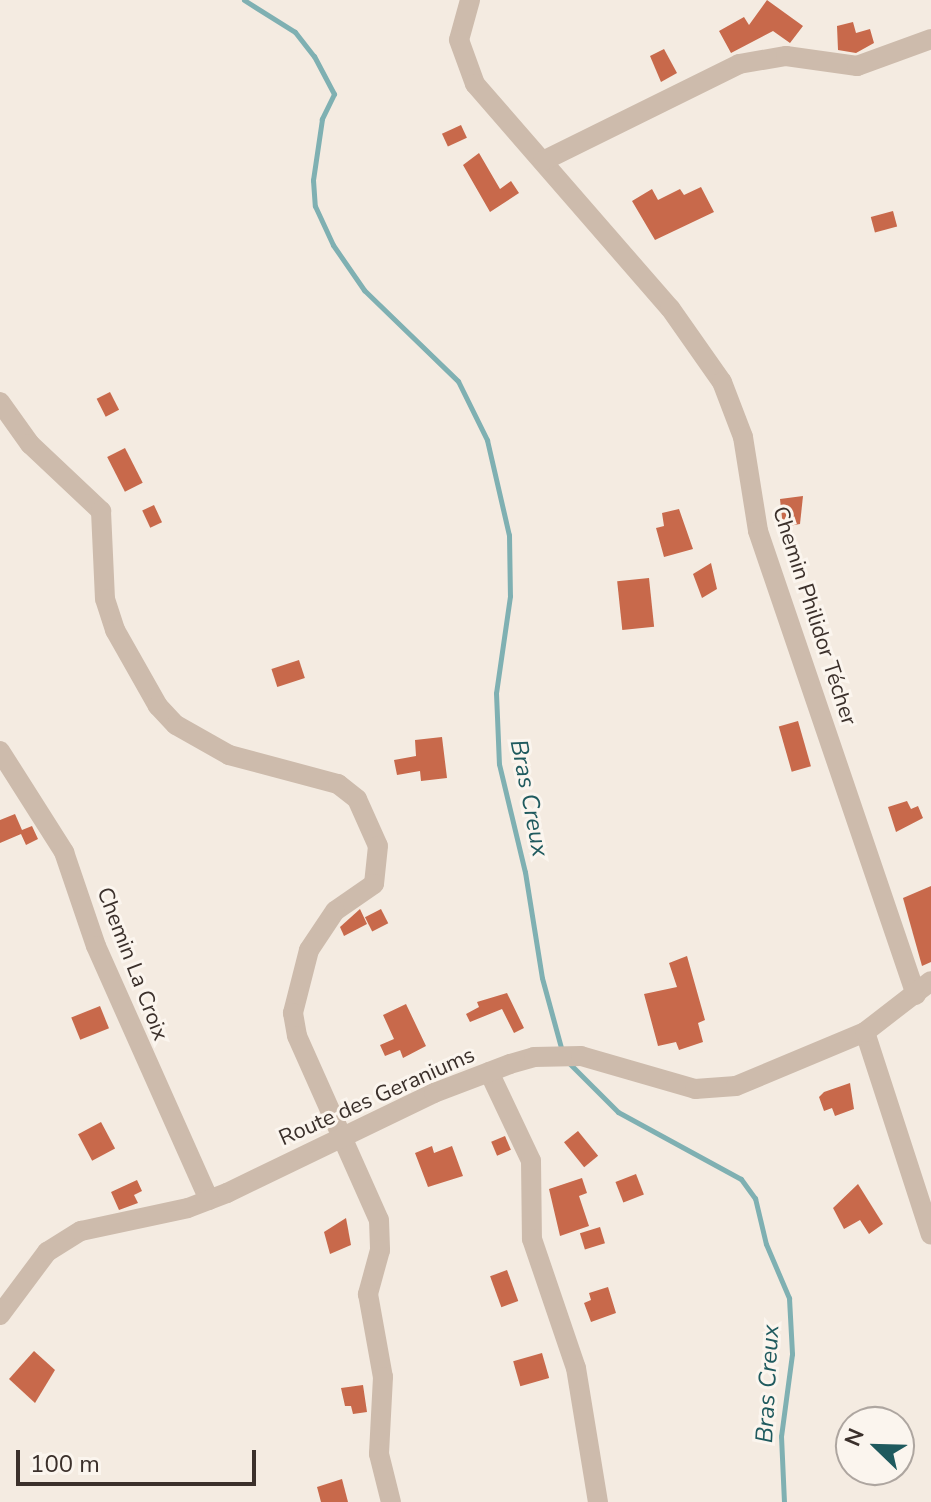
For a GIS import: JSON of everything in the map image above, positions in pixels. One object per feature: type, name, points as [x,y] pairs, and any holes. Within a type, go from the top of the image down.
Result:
[{"type":"street","name":"Chemin Philidor Técher","points":[[470,0],[459,40],[475,84],[670,308],[722,382],[743,437],[758,531],[924,988]]},
{"type":"street","points":[[543,161],[739,64],[786,56],[857,66],[904,44],[931,39]]},
{"type":"street","points":[[0,402],[30,444],[101,511],[105,599],[115,630],[158,706],[176,725],[229,755],[338,784],[357,799],[373,834],[380,857],[374,884],[321,927],[294,997],[297,1036],[379,1220],[380,1250],[368,1294],[383,1377],[379,1454],[391,1502]]},
{"type":"street","name":"Chemin La Croix","points":[[0,751],[64,852],[96,946],[209,1200]]},
{"type":"street","name":"Route des Geraniums","points":[[0,1315],[35,1265],[62,1241],[81,1231],[209,1200],[489,1072],[534,1057],[581,1056],[686,1087],[716,1089],[865,1032],[924,988]]},
{"type":"street","points":[[865,1032],[931,1235]]},
{"type":"street","points":[[489,1072],[531,1161],[532,1239],[576,1368],[598,1502]]},
{"type":"building","points":[[767,0],[803,26],[790,43],[773,31],[731,53],[719,31],[744,17],[749,25]]},
{"type":"building","points":[[853,22],[856,33],[870,29],[874,43],[856,53],[838,50],[837,26]]},
{"type":"building","points":[[664,49],[677,73],[661,82],[650,56]]},
{"type":"building","points":[[461,125],[467,138],[448,147],[442,134]]},
{"type":"building","points":[[479,153],[500,189],[511,181],[519,193],[490,212],[463,165]]},
{"type":"building","points":[[701,187],[714,212],[655,240],[632,201],[652,189],[658,200],[680,189],[684,195]]},
{"type":"building","points":[[893,211],[897,226],[875,232],[871,217]]},
{"type":"building","points":[[110,392],[119,410],[106,417],[97,399]]},
{"type":"building","points":[[125,448],[143,483],[125,492],[107,457]]},
{"type":"building","points":[[803,496],[800,524],[783,527],[780,499]]},
{"type":"building","points":[[154,505],[162,522],[150,528],[142,510]]},
{"type":"building","points":[[679,509],[693,549],[664,557],[656,528],[664,526],[662,513]]},
{"type":"building","points":[[711,563],[717,589],[702,598],[693,574]]},
{"type":"building","points":[[649,578],[654,627],[622,630],[617,581]]},
{"type":"building","points":[[299,660],[305,678],[277,687],[271,669]]},
{"type":"building","points":[[798,721],[811,766],[792,772],[779,727]]},
{"type":"building","points":[[442,737],[447,778],[421,781],[420,771],[397,775],[394,760],[416,756],[415,740]]},
{"type":"building","points":[[907,801],[911,809],[918,806],[923,818],[896,832],[888,807]]},
{"type":"building","points":[[15,814],[22,830],[32,826],[38,839],[26,845],[21,834],[0,843],[0,820]]},
{"type":"building","points":[[931,886],[931,962],[922,966],[903,898]]},
{"type":"building","points":[[360,909],[367,924],[344,936],[340,927]]},
{"type":"building","points":[[381,909],[388,923],[372,931],[365,917]]},
{"type":"building","points":[[687,956],[705,1020],[698,1023],[703,1042],[679,1050],[676,1042],[658,1046],[644,994],[677,987],[669,963]]},
{"type":"building","points":[[507,993],[524,1028],[514,1033],[502,1009],[470,1022],[466,1014],[479,1007],[477,1002]]},
{"type":"building","points":[[406,1004],[426,1046],[403,1058],[400,1050],[385,1056],[380,1045],[394,1039],[383,1015]]},
{"type":"building","points":[[100,1006],[109,1028],[80,1040],[71,1018]]},
{"type":"building","points":[[850,1083],[854,1109],[835,1116],[832,1108],[824,1111],[819,1097],[824,1092]]},
{"type":"building","points":[[101,1122],[115,1148],[92,1161],[78,1134]]},
{"type":"building","points":[[578,1131],[598,1156],[584,1167],[564,1142]]},
{"type":"building","points":[[505,1136],[511,1150],[497,1156],[491,1142]]},
{"type":"building","points":[[432,1146],[434,1153],[452,1146],[463,1176],[428,1187],[415,1153]]},
{"type":"building","points":[[636,1174],[644,1195],[623,1202],[615,1182]]},
{"type":"building","points":[[582,1178],[587,1193],[579,1196],[589,1226],[560,1236],[549,1189]]},
{"type":"building","points":[[137,1180],[142,1191],[134,1195],[138,1203],[119,1210],[111,1192]]},
{"type":"building","points":[[858,1184],[883,1224],[869,1234],[860,1220],[844,1229],[833,1208]]},
{"type":"building","points":[[346,1218],[351,1245],[330,1254],[324,1232]]},
{"type":"building","points":[[600,1227],[605,1243],[585,1249],[580,1233]]},
{"type":"building","points":[[507,1270],[518,1301],[501,1307],[490,1276]]},
{"type":"building","points":[[608,1287],[616,1313],[591,1322],[584,1303],[591,1300],[589,1293]]},
{"type":"building","points":[[34,1351],[55,1370],[35,1403],[9,1379]]},
{"type":"building","points":[[542,1353],[549,1378],[520,1386],[513,1361]]},
{"type":"building","points":[[363,1385],[367,1412],[353,1414],[351,1406],[345,1406],[341,1388]]},
{"type":"building","points":[[342,1479],[348,1502],[321,1502],[317,1487]]},
{"type":"waterway","name":"Bras Creux","points":[[244,0],[295,32],[314,56],[334,94],[322,119],[313,180],[315,206],[333,245],[364,290],[458,381],[487,440],[509,535],[510,596],[496,693],[499,764],[525,872],[542,978],[562,1051]]},
{"type":"waterway","name":"Bras Creux","points":[[569,1063],[618,1112],[741,1179],[755,1198],[766,1244],[789,1298],[792,1354],[781,1436],[784,1502]]}]
